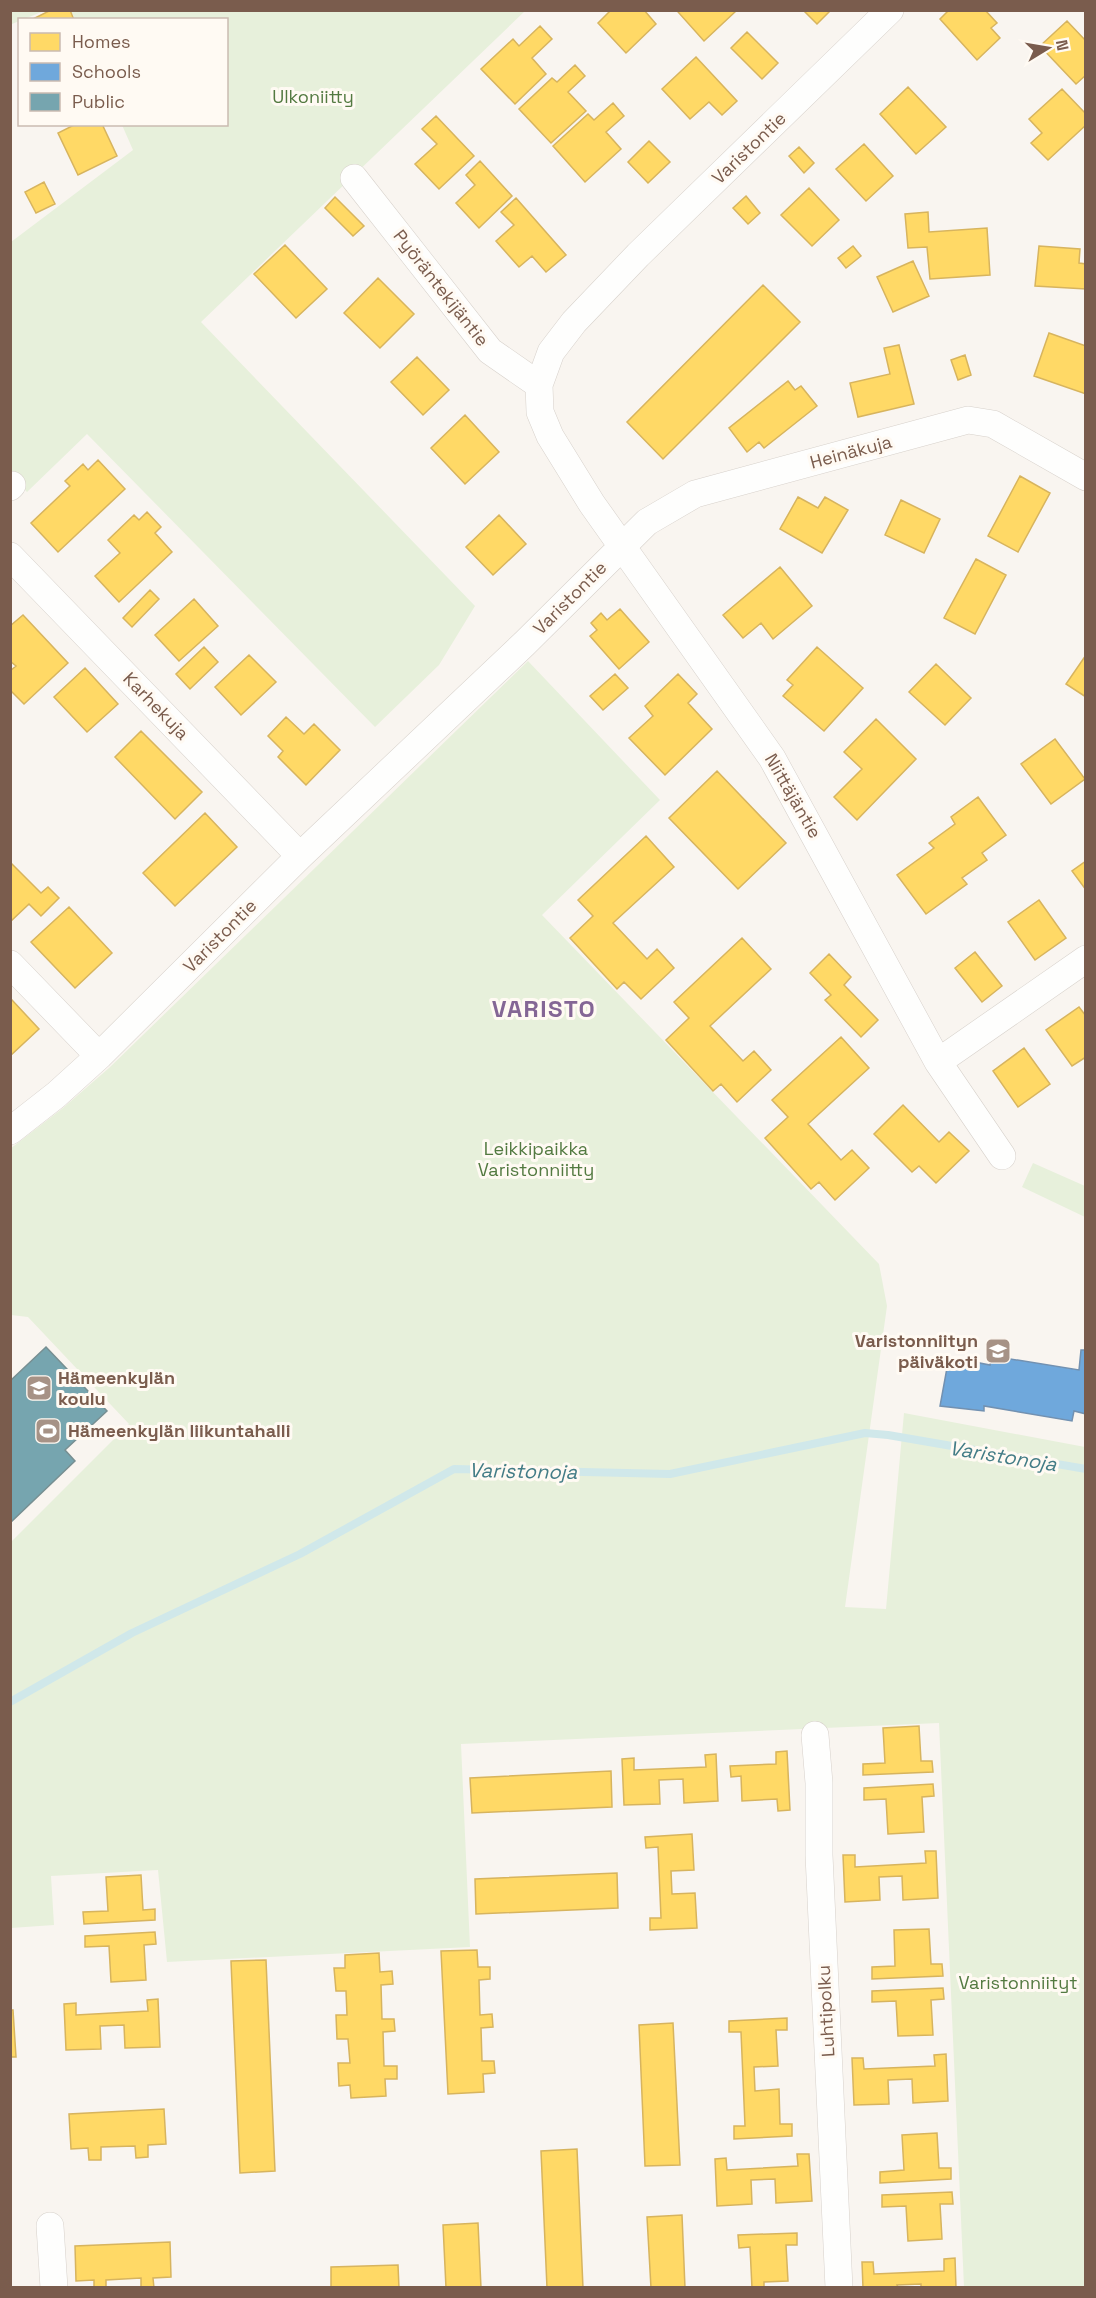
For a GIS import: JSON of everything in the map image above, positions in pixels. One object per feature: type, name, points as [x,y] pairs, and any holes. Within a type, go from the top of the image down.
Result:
[{"type":"street","name":"Varistontie","points":[[10,1131],[56,1095],[99,1056],[300,856],[524,644],[621,546],[550,436],[540,412],[539,385],[551,352],[574,322],[638,255],[890,10]]},
{"type":"street","name":"Pyöräntekijäntie","points":[[354,178],[490,351],[539,385]]},
{"type":"street","name":"Heinäkuja","points":[[621,546],[646,522],[695,494],[968,420],[993,424],[1086,477]]},
{"type":"street","name":"Niittäjäntie","points":[[621,546],[772,758],[938,1062],[1002,1156]]},
{"type":"street","name":"Karhekuja","points":[[10,556],[300,856]]},
{"type":"street","points":[[938,1062],[1086,959]]},
{"type":"street","points":[[10,964],[99,1056]]},
{"type":"street","name":"Luhtipolku","points":[[815,1735],[819,1783],[819,1855],[839,2288]]},
{"type":"street","points":[[50,2226],[54,2288]]},
{"type":"green space","points":[[11,10],[44,11],[27,18],[18,18],[18,22],[12,24]]},
{"type":"green space","name":"Ulkoniitty","points":[[71,11],[525,11],[201,322],[475,606],[439,665],[375,727],[87,434],[27,492],[11,476],[11,242],[133,150],[122,126],[228,126],[228,18],[74,18]]},
{"type":"green space","points":[[528,661],[660,800],[542,915],[879,1264],[887,1306],[845,1607],[886,1609],[904,1413],[1085,1447],[1085,2287],[964,2287],[939,1723],[461,1744],[470,1947],[167,1962],[158,1870],[51,1876],[54,1925],[11,1928],[11,1542],[129,1424],[28,1317],[11,1315],[10,1149],[63,1108],[109,1068]]},
{"type":"green space","points":[[1033,1163],[1085,1186],[1085,1217],[1022,1187]]},
{"type":"building: Homes","points":[[51,10],[70,10],[73,18],[35,18]]},
{"type":"building: Homes","points":[[611,10],[644,10],[656,24],[626,53],[598,23]]},
{"type":"building: Homes","points":[[679,10],[736,11],[704,41],[678,12]]},
{"type":"building: Homes","points":[[803,10],[831,10],[817,24]]},
{"type":"building: Homes","points":[[949,10],[985,10],[997,23],[991,28],[1000,38],[977,60],[940,19]]},
{"type":"building: Homes","points":[[1067,21],[1086,41],[1086,75],[1076,84],[1040,46]]},
{"type":"building: Homes","points":[[540,26],[552,39],[532,58],[546,74],[515,104],[481,69],[513,39],[519,46]]},
{"type":"building: Homes","points":[[747,32],[778,63],[762,79],[731,48]]},
{"type":"building: Homes","points":[[696,57],[737,101],[722,115],[709,102],[690,119],[662,89]]},
{"type":"building: Homes","points":[[575,65],[585,76],[568,92],[586,111],[551,143],[519,109],[552,78],[557,82]]},
{"type":"building: Homes","points":[[908,87],[946,127],[916,154],[880,114]]},
{"type":"building: Homes","points":[[1062,89],[1086,114],[1086,125],[1048,160],[1031,143],[1042,133],[1029,119]]},
{"type":"building: Homes","points":[[613,103],[624,116],[606,132],[621,149],[585,182],[553,146],[588,114],[594,120]]},
{"type":"building: Homes","points":[[436,116],[474,156],[439,189],[415,164],[437,144],[422,129]]},
{"type":"building: Homes","points":[[72,126],[103,126],[117,156],[78,175],[58,133]]},
{"type":"building: Homes","points":[[649,141],[670,162],[648,183],[628,162]]},
{"type":"building: Homes","points":[[864,144],[893,176],[866,201],[836,169]]},
{"type":"building: Homes","points":[[799,147],[814,163],[804,173],[789,156]]},
{"type":"building: Homes","points":[[480,161],[512,196],[479,228],[456,203],[475,185],[466,175]]},
{"type":"building: Homes","points":[[44,182],[55,204],[36,213],[25,192]]},
{"type":"building: Homes","points":[[809,188],[839,220],[812,246],[781,215]]},
{"type":"building: Homes","points":[[746,196],[760,213],[748,224],[733,208]]},
{"type":"building: Homes","points":[[335,197],[364,226],[353,236],[325,208]]},
{"type":"building: Homes","points":[[516,198],[566,255],[546,272],[532,256],[519,267],[496,241],[514,225],[501,212]]},
{"type":"building: Homes","points":[[928,212],[929,232],[987,228],[990,275],[930,279],[927,247],[908,248],[905,214]]},
{"type":"building: Homes","points":[[285,245],[327,289],[296,318],[254,274]]},
{"type":"building: Homes","points":[[853,246],[861,256],[846,268],[838,258]]},
{"type":"building: Homes","points":[[1039,246],[1080,249],[1079,263],[1086,264],[1086,289],[1035,286]]},
{"type":"building: Homes","points":[[913,261],[929,296],[893,312],[877,277]]},
{"type":"building: Homes","points":[[378,278],[414,314],[380,348],[344,313]]},
{"type":"building: Homes","points":[[763,285],[800,322],[663,459],[627,422]]},
{"type":"building: Homes","points":[[1049,333],[1086,346],[1086,394],[1034,376]]},
{"type":"building: Homes","points":[[899,345],[914,404],[858,417],[850,383],[890,374],[884,348]]},
{"type":"building: Homes","points":[[965,355],[971,375],[958,380],[951,360]]},
{"type":"building: Homes","points":[[417,357],[449,390],[423,415],[391,382]]},
{"type":"building: Homes","points":[[788,381],[795,390],[801,386],[817,406],[764,448],[759,442],[747,452],[729,428]]},
{"type":"building: Homes","points":[[465,415],[499,452],[465,484],[431,448]]},
{"type":"building: Homes","points":[[98,460],[125,489],[58,552],[31,523],[70,486],[65,481],[83,464],[88,470]]},
{"type":"building: Homes","points":[[1020,476],[1050,493],[1018,552],[988,536]]},
{"type":"building: Homes","points":[[798,497],[818,508],[825,497],[848,510],[822,553],[780,529]]},
{"type":"building: Homes","points":[[901,500],[940,519],[924,553],[885,535]]},
{"type":"building: Homes","points":[[147,512],[161,527],[155,533],[172,552],[119,602],[95,576],[120,553],[108,540],[134,515],[139,520]]},
{"type":"building: Homes","points":[[499,515],[526,544],[493,575],[466,547]]},
{"type":"building: Homes","points":[[976,559],[1006,575],[975,634],[944,618]]},
{"type":"building: Homes","points":[[780,567],[812,606],[773,639],[761,623],[743,638],[723,615]]},
{"type":"building: Homes","points":[[150,590],[159,599],[132,627],[123,618]]},
{"type":"building: Homes","points":[[194,599],[218,626],[179,661],[155,635]]},
{"type":"building: Homes","points":[[620,609],[649,642],[619,669],[590,636],[597,630],[591,623],[601,613],[607,620]]},
{"type":"building: Homes","points":[[23,615],[68,663],[24,704],[10,690],[10,671],[16,666],[10,661],[10,626]]},
{"type":"building: Homes","points":[[204,647],[218,662],[190,689],[176,674]]},
{"type":"building: Homes","points":[[817,647],[863,688],[824,731],[783,696],[793,685],[787,680]]},
{"type":"building: Homes","points":[[249,655],[276,682],[241,715],[215,687]]},
{"type":"building: Homes","points":[[1086,655],[1086,697],[1066,684]]},
{"type":"building: Homes","points":[[936,664],[971,698],[945,725],[909,692]]},
{"type":"building: Homes","points":[[85,668],[118,704],[87,732],[54,697]]},
{"type":"building: Homes","points":[[615,674],[628,688],[603,710],[590,696]]},
{"type":"building: Homes","points":[[678,674],[697,694],[688,703],[712,729],[665,775],[629,738],[653,716],[645,706]]},
{"type":"building: Homes","points":[[286,717],[304,734],[314,724],[340,750],[306,785],[278,757],[283,751],[268,736]]},
{"type":"building: Homes","points":[[876,719],[916,759],[857,820],[834,797],[862,769],[844,752]]},
{"type":"building: Homes","points":[[141,731],[202,792],[175,819],[115,757]]},
{"type":"building: Homes","points":[[1055,739],[1085,779],[1051,804],[1021,764]]},
{"type":"building: Homes","points":[[717,771],[786,843],[738,889],[669,818]]},
{"type":"building: Homes","points":[[978,797],[1006,835],[982,853],[987,860],[962,878],[967,884],[926,914],[897,875],[934,848],[929,843],[955,824],[951,817]]},
{"type":"building: Homes","points":[[205,813],[237,847],[175,906],[143,873]]},
{"type":"building: Homes","points":[[646,836],[674,867],[613,923],[647,959],[657,949],[674,968],[641,999],[624,982],[617,989],[570,938],[593,916],[578,900]]},
{"type":"building: Homes","points":[[1086,861],[1086,890],[1072,871]]},
{"type":"building: Homes","points":[[10,862],[41,893],[48,887],[59,898],[41,916],[29,904],[10,922]]},
{"type":"building: Homes","points":[[1039,900],[1066,938],[1035,960],[1008,922]]},
{"type":"building: Homes","points":[[69,907],[112,953],[75,988],[31,942]]},
{"type":"building: Homes","points":[[742,938],[771,969],[710,1026],[743,1061],[754,1051],[771,1070],[737,1102],[721,1084],[713,1091],[666,1040],[689,1018],[674,1002]]},
{"type":"building: Homes","points":[[975,952],[1002,986],[982,1002],[955,968]]},
{"type":"building: Homes","points":[[829,954],[851,977],[844,985],[878,1020],[861,1037],[825,1000],[831,995],[810,973]]},
{"type":"building: Homes","points":[[12,1000],[39,1029],[10,1056],[10,1001]]},
{"type":"building: Homes","points":[[1079,1007],[1086,1016],[1086,1057],[1072,1066],[1046,1030]]},
{"type":"building: Homes","points":[[841,1037],[869,1068],[808,1124],[841,1160],[852,1150],[869,1168],[835,1200],[819,1182],[811,1189],[765,1138],[788,1117],[772,1100]]},
{"type":"building: Homes","points":[[1024,1048],[1050,1084],[1018,1107],[993,1071]]},
{"type":"building: Homes","points":[[903,1105],[939,1142],[949,1132],[969,1151],[936,1183],[919,1166],[912,1172],[874,1134]]},
{"type":"building: Homes","points":[[919,1726],[921,1761],[932,1761],[933,1772],[863,1775],[863,1764],[885,1763],[883,1728]]},
{"type":"building: Homes","points":[[787,1751],[790,1810],[778,1811],[777,1799],[742,1801],[741,1776],[731,1777],[730,1766],[776,1764],[776,1752]]},
{"type":"building: Homes","points":[[716,1754],[718,1801],[684,1803],[683,1779],[659,1780],[660,1804],[624,1805],[622,1759],[634,1758],[634,1770],[706,1767],[705,1755]]},
{"type":"building: Homes","points":[[611,1771],[612,1807],[472,1813],[470,1778]]},
{"type":"building: Homes","points":[[933,1784],[934,1796],[922,1797],[924,1832],[888,1834],[886,1799],[864,1800],[864,1788]]},
{"type":"building: Homes","points":[[692,1834],[694,1870],[671,1871],[672,1894],[695,1893],[697,1928],[650,1930],[650,1918],[661,1918],[658,1847],[646,1848],[645,1837]]},
{"type":"building: Homes","points":[[925,1851],[936,1851],[938,1898],[903,1900],[902,1876],[879,1877],[880,1900],[845,1902],[843,1855],[855,1855],[855,1867],[926,1863]]},
{"type":"building: Homes","points":[[617,1873],[618,1908],[476,1914],[475,1879]]},
{"type":"building: Homes","points":[[141,1875],[143,1910],[155,1909],[155,1920],[84,1924],[83,1912],[108,1911],[106,1877]]},
{"type":"building: Homes","points":[[929,1929],[931,1964],[942,1964],[943,1976],[872,1979],[872,1967],[895,1966],[894,1930]]},
{"type":"building: Homes","points":[[155,1932],[156,1944],[144,1945],[146,1980],[111,1982],[109,1946],[85,1947],[85,1936]]},
{"type":"building: Homes","points":[[477,1950],[478,1967],[490,1967],[490,1979],[479,1980],[480,2015],[492,2014],[493,2027],[481,2028],[482,2061],[494,2061],[495,2073],[483,2074],[484,2092],[448,2094],[441,1951]]},
{"type":"building: Homes","points":[[379,1953],[380,1972],[392,1971],[393,1984],[381,1985],[382,2019],[394,2019],[395,2031],[383,2032],[384,2066],[397,2066],[397,2079],[385,2079],[386,2096],[351,2098],[350,2085],[339,2086],[338,2063],[350,2063],[348,2039],[337,2039],[336,2015],[347,2015],[346,1991],[336,1991],[334,1968],[345,1968],[345,1955]]},
{"type":"building: Homes","points":[[266,1960],[275,2171],[240,2173],[231,1961]]},
{"type":"building: Homes","points":[[943,1988],[944,1999],[931,2000],[933,2035],[898,2036],[896,2001],[872,2002],[872,1991]]},
{"type":"building: Homes","points":[[158,1999],[160,2047],[125,2048],[124,2025],[100,2026],[101,2049],[66,2050],[64,2004],[76,2003],[76,2015],[148,2011],[147,2000]]},
{"type":"building: Homes","points":[[10,2010],[13,2010],[16,2057],[10,2057]]},
{"type":"building: Homes","points":[[787,2018],[787,2030],[776,2030],[778,2066],[754,2067],[755,2091],[779,2089],[780,2124],[792,2124],[792,2136],[734,2139],[734,2126],[745,2126],[741,2032],[729,2032],[729,2021]]},
{"type":"building: Homes","points":[[673,2023],[680,2165],[645,2166],[639,2025]]},
{"type":"building: Homes","points":[[946,2054],[948,2101],[913,2103],[912,2079],[888,2080],[889,2104],[854,2105],[852,2058],[863,2058],[864,2069],[935,2066],[934,2055]]},
{"type":"building: Homes","points":[[164,2109],[166,2144],[148,2145],[148,2157],[136,2158],[135,2146],[101,2147],[101,2160],[89,2160],[88,2148],[71,2149],[69,2114]]},
{"type":"building: Homes","points":[[937,2133],[939,2168],[951,2168],[951,2179],[880,2183],[880,2172],[904,2170],[902,2135]]},
{"type":"building: Homes","points":[[577,2149],[583,2288],[547,2288],[541,2151]]},
{"type":"building: Homes","points":[[797,2154],[809,2154],[812,2201],[776,2203],[775,2179],[751,2180],[752,2204],[717,2206],[715,2159],[726,2158],[727,2170],[798,2166]]},
{"type":"building: Homes","points":[[952,2192],[953,2204],[940,2204],[942,2239],[908,2241],[906,2206],[882,2207],[882,2195]]},
{"type":"building: Homes","points":[[682,2215],[685,2288],[651,2288],[647,2217]]},
{"type":"building: Homes","points":[[478,2223],[481,2288],[446,2288],[443,2225]]},
{"type":"building: Homes","points":[[797,2233],[797,2245],[786,2245],[788,2281],[764,2282],[764,2288],[752,2288],[750,2247],[739,2248],[738,2235]]},
{"type":"building: Homes","points":[[170,2242],[171,2277],[153,2278],[154,2288],[141,2288],[141,2278],[106,2280],[106,2288],[94,2288],[94,2280],[76,2281],[75,2246]]},
{"type":"building: Homes","points":[[955,2258],[956,2288],[921,2288],[921,2284],[897,2285],[898,2288],[863,2288],[862,2262],[873,2262],[874,2274],[944,2271],[944,2259]]},
{"type":"building: Homes","points":[[398,2265],[399,2288],[331,2288],[331,2267]]},
{"type":"building: Schools","name":"Varistonniityn päiväkoti","points":[[1081,1350],[1086,1350],[1086,1414],[1074,1411],[1072,1421],[984,1406],[984,1411],[940,1406],[949,1357],[990,1365],[992,1356],[1079,1370]]},
{"type":"building: Public","name":"Hämeenkylän koulu","points":[[46,1347],[107,1411],[65,1450],[75,1461],[10,1523],[10,1381]]},
{"type":"waterway","name":"Varistonoja","points":[[10,1702],[132,1633],[300,1554],[454,1469],[670,1474],[865,1433],[1086,1469]]},
{"type":"place","name":"Varistonniityn päiväkoti","points":[[998,1351]]},
{"type":"place","name":"Hämeenkylän koulu","points":[[39,1388]]},
{"type":"place","name":"Hämeenkylän liikuntahalli","points":[[48,1431]]},
{"type":"district","name":"VARISTO","points":[[544,1009]]},
{"type":"park label","name":"Leikkipaikka Varistonniitty","points":[[536,1159]]},
{"type":"park label","name":"Varistonniityt","points":[[1018,1983]]}]
